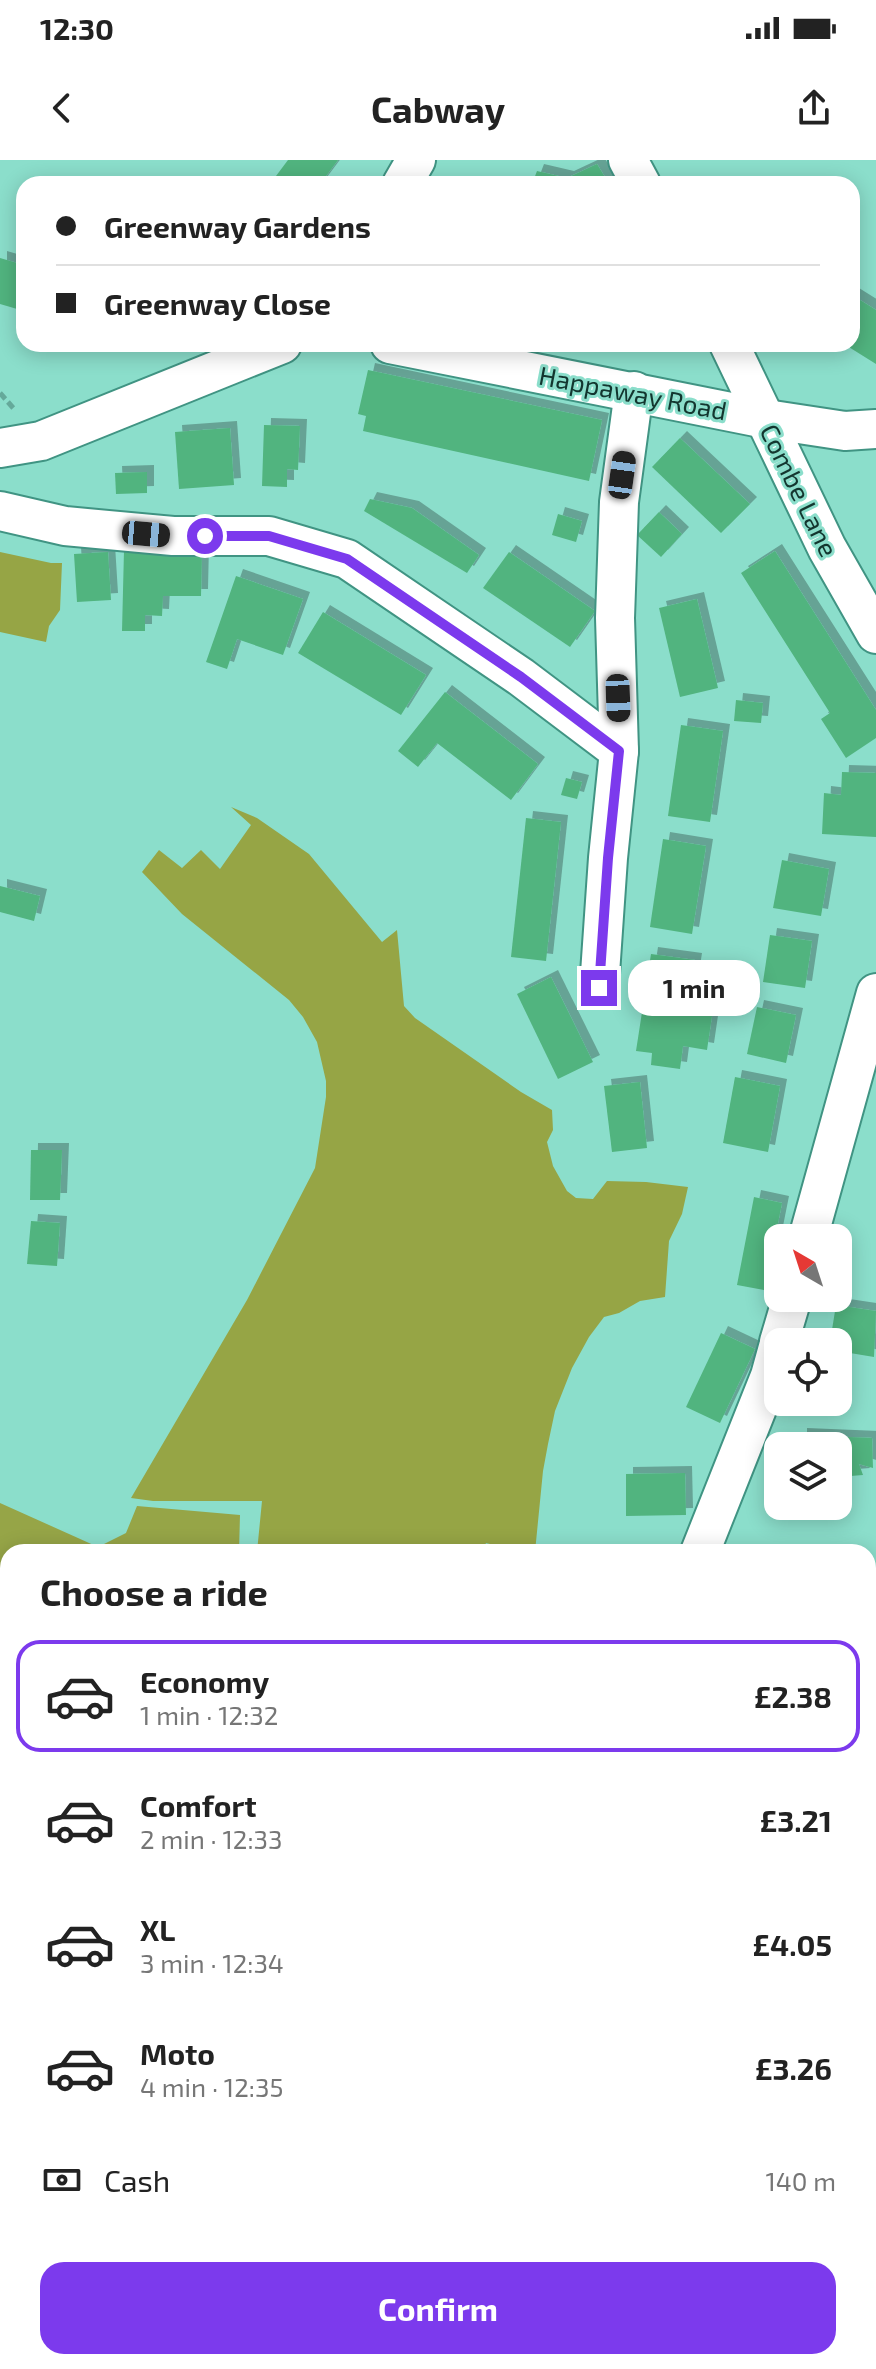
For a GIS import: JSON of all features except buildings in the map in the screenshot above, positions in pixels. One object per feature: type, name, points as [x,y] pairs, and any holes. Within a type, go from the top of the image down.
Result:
[{"type":"street","points":[[0,448],[41,441],[262,352]]},
{"type":"street","name":"Happaway Road","points":[[432,352],[766,419],[845,431],[876,429]]},
{"type":"street","name":"Combe Lane","points":[[733,352],[827,548],[876,634]]},
{"type":"street","points":[[599,988],[619,751],[615,618],[619,502],[634,391]]},
{"type":"street","points":[[0,511],[65,526],[173,536],[269,536],[347,559],[521,677],[619,751]]},
{"type":"street","points":[[812,1224],[876,993]]},
{"type":"street","points":[[703,1544],[764,1391]]},
{"type":"green space","points":[[0,552],[62,563],[60,610],[49,626],[46,642],[0,632]]},
{"type":"green space","points":[[231,807],[257,818],[309,854],[382,942],[397,930],[404,1006],[415,1018],[552,1110],[553,1130],[547,1142],[553,1166],[567,1191],[576,1198],[593,1199],[607,1181],[688,1187],[682,1214],[669,1241],[665,1297],[640,1301],[619,1313],[604,1317],[572,1368],[555,1411],[548,1444],[536,1544],[258,1544],[262,1501],[153,1501],[131,1498],[247,1300],[315,1168],[326,1081],[317,1042],[303,1017],[289,1000],[182,914],[142,872],[159,850],[182,868],[201,850],[220,869],[251,825]]},
{"type":"green space","points":[[0,1503],[91,1544],[0,1544]]},
{"type":"green space","points":[[137,1506],[240,1515],[239,1544],[104,1544],[126,1533]]},
{"type":"route","points":[[205,536],[269,536],[347,559],[521,677],[619,751],[599,988]]}]
